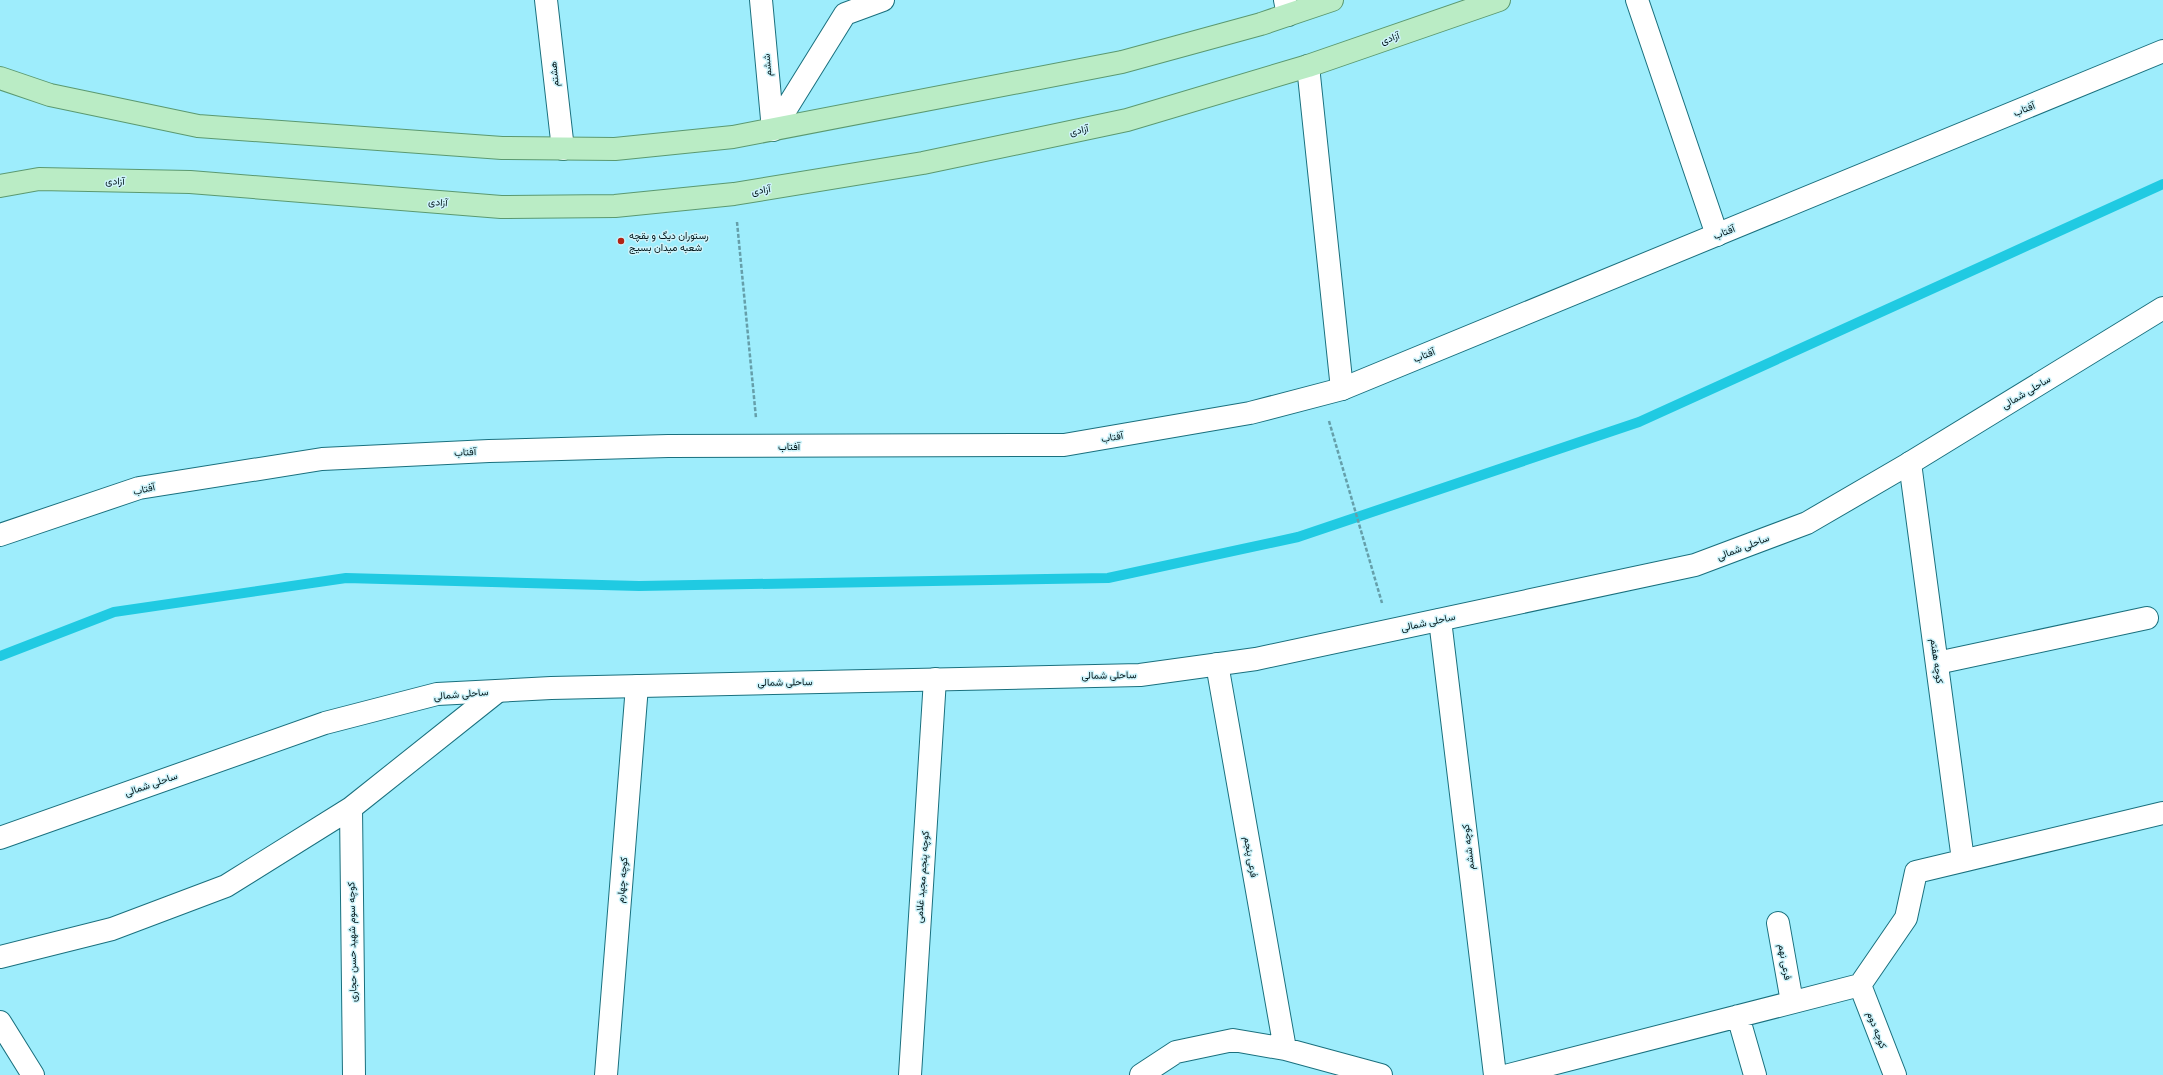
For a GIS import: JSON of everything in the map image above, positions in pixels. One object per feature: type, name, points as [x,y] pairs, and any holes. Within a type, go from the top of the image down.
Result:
[{"type":"main road","points":[[0,78],[50,96],[198,126],[502,148],[615,149],[733,137],[1122,62],[1287,8],[1332,0]]},
{"type":"main road","name":"آزادی","points":[[0,186],[39,179],[190,182],[501,208],[615,206],[734,194],[923,163],[1127,120],[1308,66],[1499,0]]},
{"type":"street","name":"هشتم","points":[[546,0],[563,148]]},
{"type":"street","name":"ششم","points":[[761,0],[773,130]]},
{"type":"street","points":[[773,130],[845,14],[883,0]]},
{"type":"street","points":[[1637,0],[1717,235]]},
{"type":"street","name":"آفتاب","points":[[0,535],[140,488],[322,459],[489,451],[668,446],[1064,445],[1250,413],[1332,391],[1717,235],[2163,51]]},
{"type":"street","points":[[1308,66],[1332,391]]},
{"type":"street","name":"ساحلی شمالی","points":[[0,838],[325,722],[436,694],[637,686],[1140,674],[1256,659],[1695,565],[1807,523],[1910,463],[2163,308]]},
{"type":"street","name":"کوچه هفتم","points":[[1910,463],[1964,860]]},
{"type":"street","points":[[1937,663],[2147,618]]},
{"type":"street","name":"کوچه ششم","points":[[1440,620],[1495,1075]]},
{"type":"street","name":"فرعی پنجم","points":[[1217,664],[1285,1049]]},
{"type":"street","name":"کوچه پنجم مجید غلامی","points":[[910,1075],[935,679]]},
{"type":"street","name":"کوچه چهارم","points":[[606,1075],[637,686]]},
{"type":"street","points":[[0,957],[112,929],[226,886],[351,808],[498,691]]},
{"type":"street","name":"کوچه سوم شهید حسن حجاری","points":[[351,808],[354,1075]]},
{"type":"street","points":[[1509,1075],[1860,985],[1906,918],[1916,872],[2163,813]]},
{"type":"street","name":"فرعی نهم","points":[[1778,923],[1792,1002]]},
{"type":"street","name":"کوچه دوم","points":[[1860,985],[1895,1075]]},
{"type":"street","points":[[1738,1016],[1755,1075]]},
{"type":"street","points":[[0,1022],[34,1075]]},
{"type":"street","points":[[1141,1075],[1176,1052],[1233,1040],[1285,1049],[1381,1075]]},
{"type":"path","points":[[734,194],[758,446]]},
{"type":"path","points":[[1332,391],[1343,470],[1390,630]]},
{"type":"waterway","points":[[0,656],[114,612],[346,578],[639,586],[1108,578],[1298,537],[1639,422],[2163,184]]},
{"type":"place","name":"رستوران دیگ و بقچه شعبه میدان بسیج","points":[[621,241]]}]
